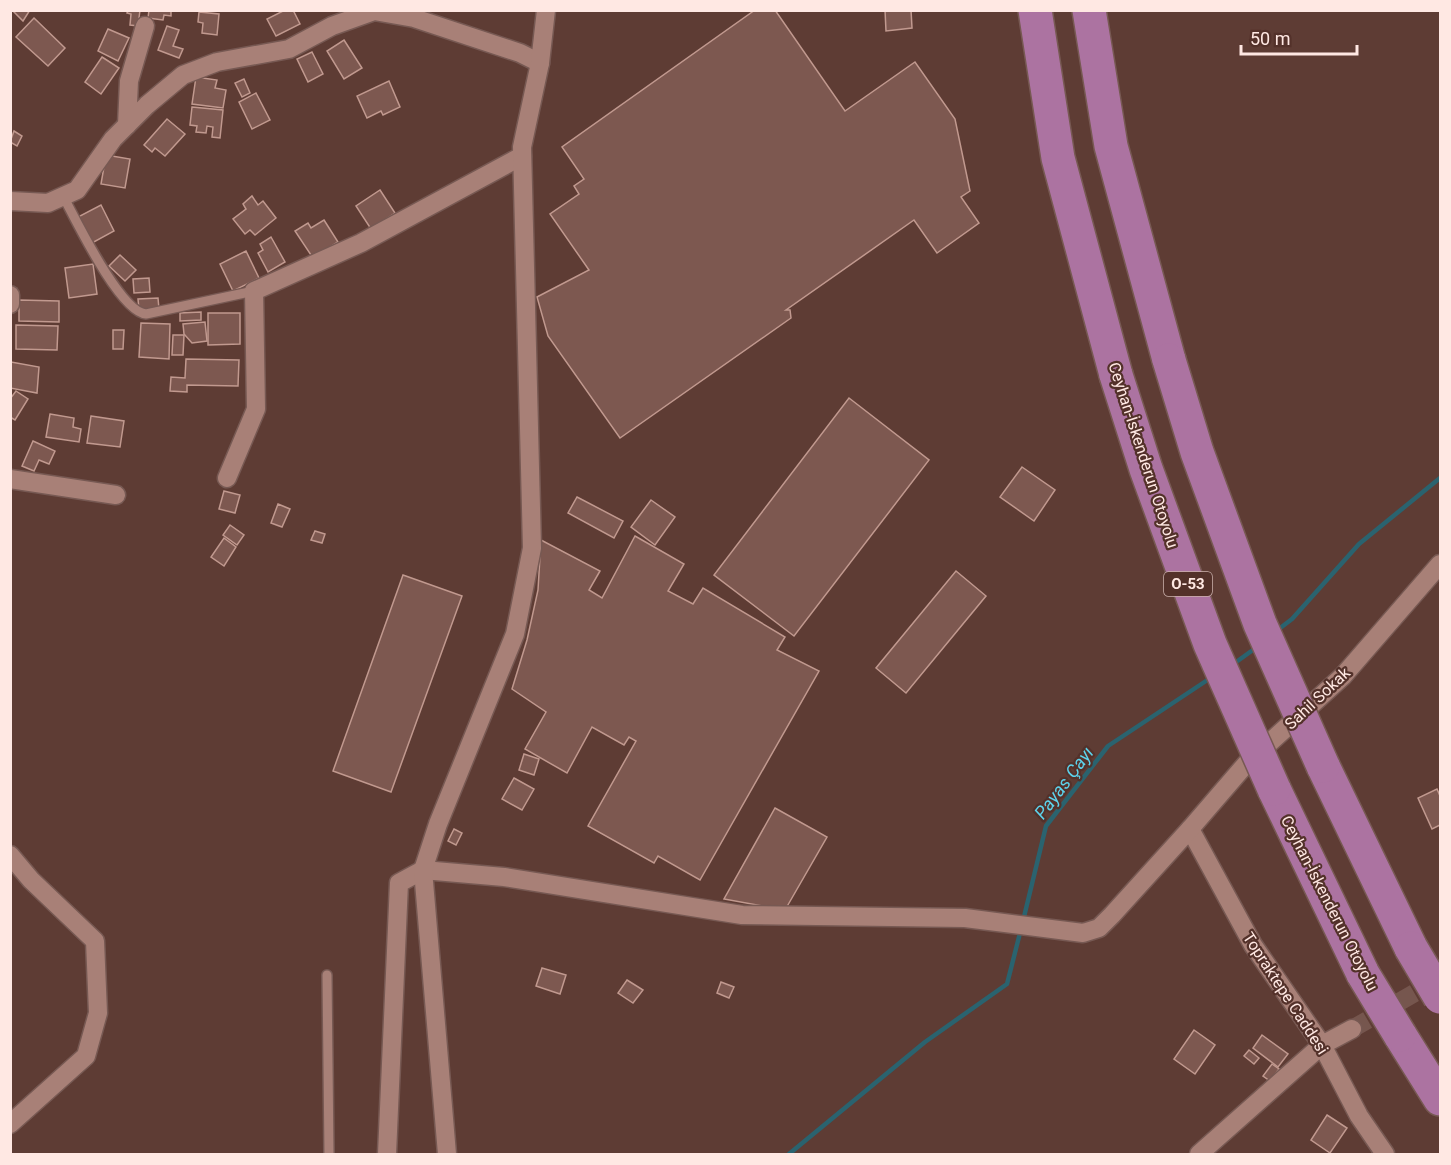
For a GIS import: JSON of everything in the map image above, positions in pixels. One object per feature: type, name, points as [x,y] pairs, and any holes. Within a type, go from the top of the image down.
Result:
[{"type":"highway","points":[[1089,10],[1111,146],[1169,360],[1197,452],[1260,624],[1323,766],[1411,948],[1440,997]]},
{"type":"highway","name":"Ceyhan-İskenderun Otoyolu","points":[[1035,15],[1058,158],[1116,375],[1146,469],[1210,644],[1274,789],[1363,974],[1440,1099]]},
{"type":"street","points":[[447,1155],[423,870],[438,824],[515,634],[532,548],[522,147],[540,63],[546,10]]},
{"type":"street","points":[[10,201],[48,203],[77,189],[113,140],[147,105],[183,75],[217,63],[289,49],[332,26],[374,11],[414,18],[520,53],[540,63]]},
{"type":"street","points":[[127,125],[129,81],[145,26]]},
{"type":"street","points":[[227,478],[256,410],[254,291],[361,243],[522,156]]},
{"type":"street","points":[[10,295],[10,304]]},
{"type":"street","points":[[10,479],[116,495]]},
{"type":"street","name":"Sahil Sokak","points":[[423,870],[504,877],[742,915],[965,918],[1083,933],[1098,928],[1112,915],[1246,764],[1344,676],[1440,564]]},
{"type":"street","name":"Topraktepe Caddesi","points":[[1190,829],[1253,945],[1322,1045],[1359,1116],[1385,1155]]},
{"type":"street","points":[[10,855],[31,880],[95,940],[98,1013],[86,1056],[10,1124]]},
{"type":"street","points":[[387,1155],[399,883],[423,870]]},
{"type":"street","points":[[1199,1155],[1322,1045],[1352,1029]]},
{"type":"lane","points":[[63,196],[104,269],[127,302],[139,313],[147,314],[254,291]]},
{"type":"lane","points":[[327,975],[328,1155]]},
{"type":"building","points":[[12,10],[30,10],[23,21]]},
{"type":"building","points":[[128,10],[140,10],[138,26],[130,25],[131,14],[127,13]]},
{"type":"building","points":[[149,10],[171,10],[171,16],[164,15],[163,20],[148,18]]},
{"type":"building","points":[[285,10],[293,10],[300,24],[276,36],[267,19]]},
{"type":"building","points":[[755,10],[775,10],[845,111],[915,62],[955,119],[970,191],[961,197],[979,223],[937,253],[914,220],[786,310],[790,310],[791,318],[620,438],[548,336],[537,297],[589,270],[550,214],[579,194],[574,186],[584,179],[562,147]]},
{"type":"building","points":[[885,10],[911,10],[912,28],[886,31]]},
{"type":"building","points":[[199,12],[219,14],[217,35],[202,33],[203,23],[198,22]]},
{"type":"building","points":[[34,18],[65,48],[48,66],[16,37]]},
{"type":"building","points":[[167,26],[179,30],[173,46],[183,49],[179,58],[158,50]]},
{"type":"building","points":[[108,29],[129,38],[118,61],[98,51]]},
{"type":"building","points":[[344,40],[362,68],[344,79],[327,51]]},
{"type":"building","points":[[312,52],[323,74],[308,82],[297,59]]},
{"type":"building","points":[[102,57],[119,68],[101,94],[85,82]]},
{"type":"building","points":[[196,77],[217,80],[215,88],[226,90],[223,108],[192,104]]},
{"type":"building","points":[[244,79],[250,93],[242,97],[235,83]]},
{"type":"building","points":[[389,81],[400,107],[383,115],[381,111],[367,118],[357,96]]},
{"type":"building","points":[[256,93],[270,120],[252,129],[239,102]]},
{"type":"building","points":[[192,107],[223,110],[220,138],[212,137],[213,127],[207,126],[206,133],[196,132],[197,126],[190,125]]},
{"type":"building","points":[[167,119],[185,134],[165,156],[155,148],[152,152],[144,145]]},
{"type":"building","points":[[14,131],[22,136],[17,146],[10,142]]},
{"type":"building","points":[[106,155],[130,159],[125,188],[101,184]]},
{"type":"building","points":[[380,190],[395,213],[371,229],[356,206]]},
{"type":"building","points":[[252,196],[258,205],[263,201],[276,218],[255,235],[250,230],[245,234],[233,219],[246,209],[243,204]]},
{"type":"building","points":[[101,205],[114,231],[92,243],[78,217]]},
{"type":"building","points":[[324,220],[338,242],[313,258],[295,231],[308,223],[311,228]]},
{"type":"building","points":[[271,237],[285,262],[268,272],[258,253],[263,250],[260,244]]},
{"type":"building","points":[[246,251],[259,278],[233,291],[220,264]]},
{"type":"building","points":[[120,255],[136,270],[125,281],[109,266]]},
{"type":"building","points":[[93,264],[97,294],[69,298],[65,268]]},
{"type":"building","points":[[149,278],[150,292],[134,293],[133,279]]},
{"type":"building","points":[[158,298],[159,309],[139,310],[138,299]]},
{"type":"building","points":[[19,300],[59,301],[59,322],[19,321]]},
{"type":"building","points":[[201,312],[201,320],[180,321],[180,313]]},
{"type":"building","points":[[208,313],[240,313],[240,344],[208,345]]},
{"type":"building","points":[[205,322],[207,341],[192,343],[184,334],[183,324]]},
{"type":"building","points":[[141,323],[170,324],[169,359],[139,357]]},
{"type":"building","points":[[16,325],[58,326],[57,350],[16,349]]},
{"type":"building","points":[[113,330],[124,330],[123,349],[113,349]]},
{"type":"building","points":[[173,335],[184,335],[183,355],[172,355]]},
{"type":"building","points":[[186,359],[239,360],[238,386],[187,385],[187,392],[170,391],[171,377],[185,378]]},
{"type":"building","points":[[11,362],[39,367],[37,393],[10,388]]},
{"type":"building","points":[[16,391],[28,399],[15,420],[10,417],[10,399]]},
{"type":"building","points":[[849,398],[929,460],[794,636],[714,575]]},
{"type":"building","points":[[50,414],[74,418],[73,427],[81,429],[79,442],[46,437]]},
{"type":"building","points":[[91,416],[124,421],[120,447],[87,443]]},
{"type":"building","points":[[33,441],[55,451],[49,464],[39,460],[34,471],[22,466]]},
{"type":"building","points":[[1022,467],[1055,490],[1034,521],[1000,497]]},
{"type":"building","points":[[224,491],[240,495],[235,513],[219,509]]},
{"type":"building","points":[[577,497],[623,521],[614,538],[568,513]]},
{"type":"building","points":[[651,500],[675,517],[655,545],[631,527]]},
{"type":"building","points":[[278,504],[290,509],[282,527],[271,523]]},
{"type":"building","points":[[230,525],[244,535],[237,545],[223,535]]},
{"type":"building","points":[[315,531],[325,534],[322,543],[311,540]]},
{"type":"building","points":[[635,536],[684,564],[668,591],[693,604],[703,588],[785,637],[777,650],[819,671],[700,880],[658,856],[654,863],[588,826],[636,741],[629,737],[624,745],[592,727],[567,773],[525,749],[546,712],[512,689],[527,640],[538,590],[541,540],[600,571],[589,590],[602,598]]},
{"type":"building","points":[[224,538],[236,547],[224,566],[211,557]]},
{"type":"building","points":[[956,571],[986,596],[906,693],[876,668]]},
{"type":"building","points":[[403,575],[462,596],[391,792],[333,771]]},
{"type":"building","points":[[524,754],[539,759],[534,775],[519,770]]},
{"type":"building","points":[[514,778],[534,789],[522,810],[502,799]]},
{"type":"building","points":[[1437,789],[1440,796],[1440,825],[1432,829],[1418,798]]},
{"type":"building","points":[[775,808],[827,837],[785,910],[724,899]]},
{"type":"building","points":[[454,829],[462,833],[456,845],[448,841]]},
{"type":"building","points":[[542,968],[566,975],[560,994],[536,986]]},
{"type":"building","points":[[627,980],[643,990],[633,1003],[618,993]]},
{"type":"building","points":[[721,982],[734,987],[729,998],[717,993]]},
{"type":"building","points":[[1194,1030],[1215,1045],[1195,1074],[1174,1059]]},
{"type":"building","points":[[1262,1035],[1288,1054],[1278,1067],[1253,1048]]},
{"type":"building","points":[[1249,1050],[1259,1058],[1254,1064],[1244,1056]]},
{"type":"building","points":[[1272,1064],[1279,1069],[1270,1081],[1263,1076]]},
{"type":"building","points":[[1327,1115],[1347,1128],[1330,1153],[1311,1140]]},
{"type":"waterway","name":"Payas Çayı","points":[[1275,632],[1292,619],[1359,544],[1440,478]]},
{"type":"waterway","name":"Payas Çayı","points":[[1232,665],[1257,647]]},
{"type":"waterway","name":"Payas Çayı","points":[[1023,921],[1046,826],[1108,746],[1212,677]]},
{"type":"waterway","name":"Payas Çayı","points":[[789,1154],[925,1042],[1007,984],[1021,929]]},
{"type":"tunnel","points":[[1352,1029],[1439,979]]}]
